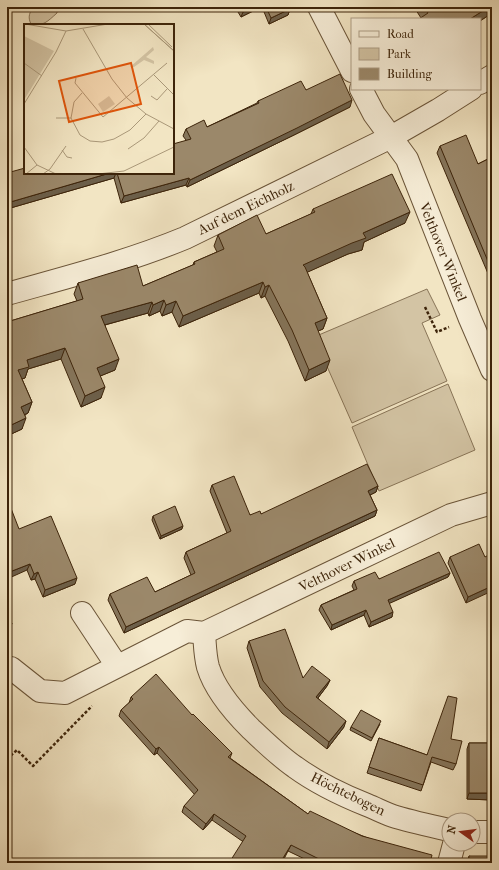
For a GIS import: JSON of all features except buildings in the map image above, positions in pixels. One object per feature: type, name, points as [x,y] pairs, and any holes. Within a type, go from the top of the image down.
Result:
[{"type":"street","points":[[319,7],[351,69]]},
{"type":"street","points":[[481,83],[492,76]]},
{"type":"street","name":"Velthover Winkel","points":[[362,90],[374,114],[407,159],[470,319],[492,370]]},
{"type":"street","name":"Auf dem Eichholz","points":[[7,294],[133,258],[179,241],[391,137],[469,90]]},
{"type":"street","name":"Velthover Winkel","points":[[204,634],[451,515],[492,503]]},
{"type":"street","points":[[82,613],[117,666]]},
{"type":"street","points":[[11,668],[40,691],[65,693],[187,631],[204,634]]},
{"type":"street","name":"Höchtebogen","points":[[204,634],[205,653],[212,678],[234,711],[279,755],[314,780],[352,799],[394,816],[441,828]]},
{"type":"street","points":[[481,832],[492,832]]},
{"type":"street","points":[[449,863],[452,852]]},
{"type":"path","points":[[425,307],[437,332],[470,319]]},
{"type":"path","points":[[7,759],[17,750],[33,766]]},
{"type":"green space","points":[[31,7],[57,7],[57,13],[42,24],[31,24],[29,18],[32,9]]},
{"type":"green space","points":[[427,289],[440,315],[422,323],[447,381],[352,423],[314,337]]},
{"type":"green space","points":[[448,384],[475,450],[379,491],[352,427]]}]
